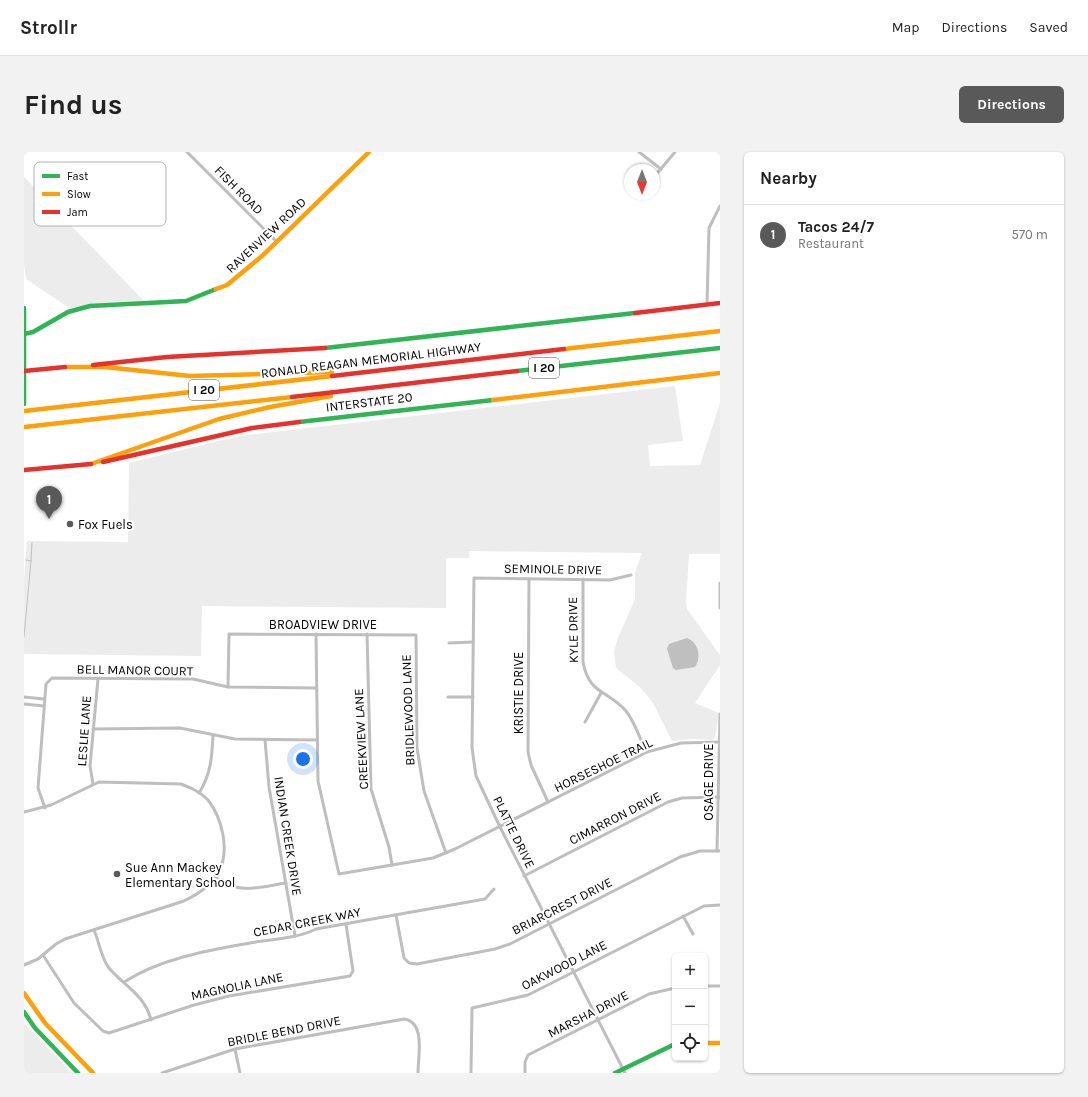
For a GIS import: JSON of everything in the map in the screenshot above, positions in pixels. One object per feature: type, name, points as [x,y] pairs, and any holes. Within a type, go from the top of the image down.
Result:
[{"type":"main road","name":"RAVENVIEW ROAD","points":[[25,334],[34,332],[68,312],[90,306],[166,304],[186,301],[213,292],[238,276],[369,152]]},
{"type":"main road","points":[[24,371],[167,357],[322,348],[720,303]]},
{"type":"main road","points":[[24,308],[24,404]]},
{"type":"main road","name":"RONALD REAGAN MEMORIAL HIGHWAY","points":[[24,411],[720,331]]},
{"type":"main road","name":"RONALD REAGAN MEMORIAL HIGHWAY","points":[[24,427],[720,348]]},
{"type":"main road","points":[[65,367],[105,367],[190,376],[216,377],[383,370]]},
{"type":"main road","name":"INTERSTATE 20","points":[[24,470],[118,460],[252,428],[720,373]]},
{"type":"main road","points":[[91,464],[226,417],[270,407],[369,389]]},
{"type":"main road","points":[[24,993],[45,1023],[93,1073]]},
{"type":"main road","points":[[24,1012],[35,1028],[78,1073]]},
{"type":"main road","points":[[708,1043],[720,1043]]},
{"type":"main road","points":[[615,1073],[624,1071],[672,1046]]},
{"type":"street","name":"FISH ROAD","points":[[187,152],[276,241]]},
{"type":"street","points":[[639,152],[661,169],[675,152]]},
{"type":"street","points":[[707,304],[709,228],[720,206]]},
{"type":"street","name":"SEMINOLE DRIVE","points":[[474,578],[616,580],[631,575]]},
{"type":"street","name":"PLATTE DRIVE","points":[[474,578],[472,642],[472,748],[476,776],[524,876],[624,1071]]},
{"type":"street","name":"KRISTIE DRIVE","points":[[529,579],[528,752],[531,765],[548,802]]},
{"type":"street","name":"KYLE DRIVE","points":[[582,579],[583,662],[588,680],[601,693],[626,712],[647,752]]},
{"type":"street","points":[[720,583],[720,608]]},
{"type":"street","name":"BROADVIEW DRIVE","points":[[228,687],[229,634],[416,635]]},
{"type":"street","points":[[93,729],[180,728],[213,736],[235,739],[317,740],[316,634]]},
{"type":"street","name":"CREEKVIEW LANE","points":[[367,634],[371,788],[389,847],[392,865]]},
{"type":"street","name":"BRIDLEWOOD LANE","points":[[416,635],[417,748],[424,791],[446,853]]},
{"type":"street","points":[[449,643],[472,642]]},
{"type":"street","name":"BELL MANOR COURT","points":[[44,699],[48,681],[52,678],[194,679],[228,687],[316,688]]},
{"type":"street","name":"LESLIE LANE","points":[[93,784],[90,766],[98,679]]},
{"type":"street","points":[[585,722],[601,693]]},
{"type":"street","points":[[24,697],[44,699],[38,788],[45,808]]},
{"type":"street","points":[[448,697],[472,697]]},
{"type":"street","points":[[24,704],[44,706]]},
{"type":"street","name":"OSAGE DRIVE","points":[[719,851],[720,714]]},
{"type":"street","points":[[199,793],[207,780],[211,769],[213,736]]},
{"type":"street","name":"INDIAN CREEK DRIVE","points":[[265,740],[269,787],[295,936]]},
{"type":"street","name":"HORSESHOE TRAIL","points":[[317,740],[318,781],[339,874],[433,858],[500,827],[647,752],[681,743],[719,742]]},
{"type":"street","points":[[24,812],[45,808],[93,784],[111,781],[181,784],[199,793],[208,800],[215,811],[224,842],[220,870],[200,893],[184,901],[65,939],[56,944],[43,955],[24,965]]},
{"type":"street","name":"CIMARRON DRIVE","points":[[524,876],[668,802],[682,798],[719,797]]},
{"type":"street","name":"BRIARCREST DRIVE","points":[[396,915],[404,958],[409,963],[417,964],[495,949],[510,944],[548,923],[680,857],[700,851],[719,851]]},
{"type":"street","points":[[215,877],[226,885],[244,888],[286,883]]},
{"type":"street","name":"CEDAR CREEK WAY","points":[[124,982],[139,972],[200,952],[307,934],[316,929],[485,900],[494,889]]},
{"type":"street","name":"OAKWOOD LANE","points":[[471,1073],[472,1008],[521,998],[704,906],[720,905]]},
{"type":"street","points":[[683,916],[692,934]]},
{"type":"street","name":"MAGNOLIA LANE","points":[[43,955],[74,1003],[103,1031],[109,1033],[194,1005],[228,996],[350,976],[353,971],[346,924]]},
{"type":"street","points":[[94,930],[108,967],[140,996],[148,1010],[151,1020]]},
{"type":"street","points":[[708,986],[720,986]]},
{"type":"street","name":"MARSHA DRIVE","points":[[525,1073],[525,1062],[528,1055],[649,994],[672,989]]},
{"type":"street","name":"BRIDLE BEND DRIVE","points":[[162,1073],[235,1049],[404,1019],[416,1025],[418,1033],[418,1073]]},
{"type":"street","points":[[235,1049],[240,1073]]},
{"type":"shaded area","points":[[24,177],[34,187],[34,226],[71,226],[145,302],[113,302],[71,309],[26,279],[24,263]]},
{"type":"shaded area","points":[[675,386],[683,441],[648,445],[650,466],[700,465],[720,403],[720,554],[689,554],[686,602],[687,609],[720,655],[720,665],[695,703],[719,713],[715,738],[712,740],[691,739],[672,741],[653,703],[641,688],[616,668],[614,652],[617,640],[635,599],[635,573],[642,553],[469,551],[469,558],[446,558],[446,608],[202,606],[201,656],[24,654],[24,580],[27,541],[128,542],[129,463],[239,436]]},
{"type":"shaded area","points":[[687,638],[694,643],[698,650],[697,663],[695,667],[676,670],[673,668],[667,649],[669,644]]},
{"type":"shaded area","points":[[24,1023],[72,1073],[24,1073]]},
{"type":"waterway","points":[[26,560],[31,561],[32,543]]},
{"type":"waterway","points":[[24,637],[31,561]]},
{"type":"traffic: fast","points":[[24,334],[33,332],[68,312],[90,306],[186,301],[216,289]]},
{"type":"traffic: fast","points":[[24,308],[24,404]]},
{"type":"traffic: fast","points":[[325,348],[635,313]]},
{"type":"traffic: fast","points":[[517,371],[720,348]]},
{"type":"traffic: fast","points":[[299,422],[493,400]]},
{"type":"traffic: fast","points":[[24,1012],[35,1028],[78,1073]]},
{"type":"traffic: fast","points":[[615,1073],[672,1045]]},
{"type":"traffic: slow","points":[[216,289],[227,285],[262,256],[369,152]]},
{"type":"traffic: slow","points":[[564,349],[720,331]]},
{"type":"traffic: slow","points":[[65,367],[105,367],[190,376],[332,372]]},
{"type":"traffic: slow","points":[[493,400],[720,373]]},
{"type":"traffic: slow","points":[[24,411],[332,376]]},
{"type":"traffic: slow","points":[[91,464],[219,419],[270,407],[331,396]]},
{"type":"traffic: slow","points":[[24,427],[292,397]]},
{"type":"traffic: slow","points":[[24,993],[45,1023],[93,1073]]},
{"type":"traffic: slow","points":[[708,1043],[720,1043]]},
{"type":"traffic: jam","points":[[635,313],[720,303]]},
{"type":"traffic: jam","points":[[93,365],[167,357],[325,348]]},
{"type":"traffic: jam","points":[[332,376],[564,349]]},
{"type":"traffic: jam","points":[[24,371],[65,367]]},
{"type":"traffic: jam","points":[[292,397],[517,371]]},
{"type":"traffic: jam","points":[[103,462],[252,428],[299,422]]},
{"type":"traffic: jam","points":[[24,470],[91,464]]},
{"type":"place","name":"Tacos 24/7","points":[[49,519]]},
{"type":"place","name":"Fox Fuels","points":[[70,524]]},
{"type":"place","name":"Sue Ann Mackey Elementary School","points":[[117,874]]}]
